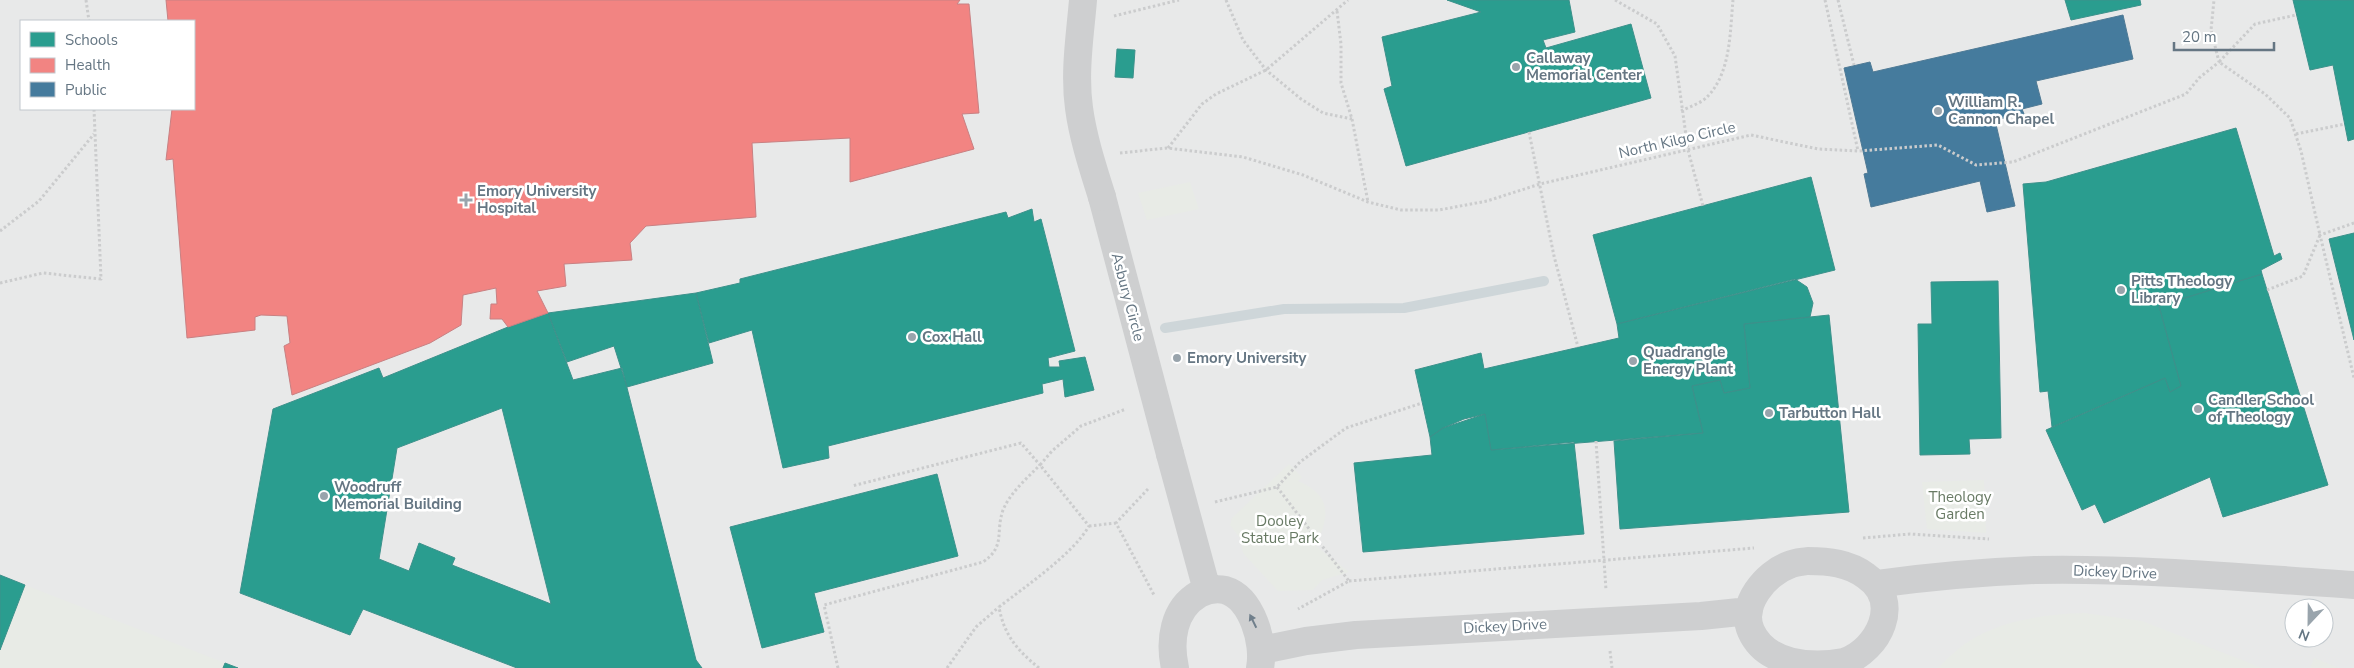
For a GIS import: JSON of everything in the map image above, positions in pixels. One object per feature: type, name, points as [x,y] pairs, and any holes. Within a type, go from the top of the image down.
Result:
[{"type":"street","name":"Asbury Circle","points":[[1082,12],[1077,72],[1079,108],[1090,157],[1207,590]]},
{"type":"street","points":[[1808,561],[1840,564],[1866,576],[1876,584],[1883,600],[1884,613],[1878,635],[1869,647],[1844,662],[1808,666],[1790,663],[1772,656],[1759,643],[1750,630],[1749,611],[1754,595],[1762,583],[1775,572],[1789,564],[1808,561]]},
{"type":"street","name":"Dickey Drive","points":[[1876,584],[1980,573],[2036,570],[2180,574],[2354,585]]},
{"type":"street","points":[[1175,668],[1172,644],[1173,628],[1189,600],[1207,590],[1225,590],[1240,600],[1252,617],[1261,659]]},
{"type":"street","name":"Dickey Drive","points":[[1261,659],[1306,641],[1356,635],[1701,616],[1749,611]]},
{"type":"path","points":[[86,0],[88,20]]},
{"type":"path","points":[[1082,12],[1179,0]]},
{"type":"path","points":[[1226,0],[1243,40],[1266,70],[1301,99],[1324,113],[1352,119]]},
{"type":"path","points":[[1168,148],[1202,104],[1216,94],[1266,70],[1348,0]]},
{"type":"path","points":[[1615,0],[1657,24],[1675,56],[1681,111],[1688,150],[1703,206]]},
{"type":"path","points":[[1681,111],[1708,98],[1721,76],[1729,42],[1733,0]]},
{"type":"path","points":[[1825,0],[1858,151]]},
{"type":"path","points":[[1838,0],[1854,65]]},
{"type":"path","points":[[2214,0],[2211,30],[2219,62],[2265,94],[2290,118],[2296,134],[2354,378]]},
{"type":"path","points":[[1337,10],[1341,44],[1341,83],[1352,119],[1368,202]]},
{"type":"path","name":"North Kilgo Circle","points":[[1090,157],[1168,148],[1243,156],[1303,175],[1368,202],[1401,210],[1438,210],[1487,201],[1540,184],[1751,135],[1818,149],[1858,151],[1938,145],[1976,165],[2013,162],[2186,94],[2255,24],[2296,15]]},
{"type":"path","points":[[0,282],[43,273],[101,279],[94,110]]},
{"type":"path","points":[[2296,134],[2345,124]]},
{"type":"path","points":[[1529,132],[1554,256],[1578,347]]},
{"type":"path","points":[[0,231],[39,201],[94,134]]},
{"type":"path","points":[[2320,234],[2354,223]]},
{"type":"path","points":[[2268,290],[2303,276],[2320,234]]},
{"type":"path","points":[[1185,509],[1276,487],[1300,462],[1346,428],[1422,403]]},
{"type":"path","points":[[838,668],[824,605],[983,562],[992,555],[1000,542],[1004,509],[1020,485],[1052,451],[1081,426],[1131,407]]},
{"type":"path","points":[[1596,441],[1607,620]]},
{"type":"path","points":[[852,486],[1021,443],[1089,526]]},
{"type":"path","points":[[1089,526],[1116,523],[1150,487]]},
{"type":"path","points":[[1276,487],[1349,580],[1290,614]]},
{"type":"path","points":[[1116,523],[1157,600]]},
{"type":"path","points":[[947,668],[955,653],[976,627],[1072,547],[1084,535],[1089,526]]},
{"type":"path","points":[[999,606],[1002,619],[1013,644],[1039,668]]},
{"type":"shaded area","name":"Emory University","points":[[0,0],[2354,0],[2354,668],[0,668]]},
{"type":"green space","points":[[1190,182],[1199,209],[1147,220],[1138,193]]},
{"type":"green space","name":"Dooley Statue Park","points":[[1289,464],[1302,477],[1298,481],[1317,493],[1323,500],[1325,508],[1324,525],[1316,546],[1349,572],[1322,580],[1313,590],[1278,591],[1243,553],[1240,538],[1230,525],[1232,518]]},
{"type":"green space","name":"Theology Garden","points":[[1984,480],[1986,533],[1927,529],[1922,482]]},
{"type":"green space","points":[[25,585],[225,663],[223,668],[0,668],[0,650]]},
{"type":"green space","points":[[2084,613],[2142,621],[2262,668],[1938,668],[1967,643],[1997,627],[2026,619]]},
{"type":"green space","points":[[2314,658],[2339,668],[2310,668]]},
{"type":"building: Schools","name":"Callaway Memorial Center","points":[[1447,0],[1569,0],[1575,32],[1543,40],[1546,48],[1631,24],[1651,98],[1406,166],[1384,89],[1392,86],[1382,37],[1481,12]]},
{"type":"building: Schools","points":[[2065,0],[2140,0],[2141,5],[2071,20]]},
{"type":"building: Schools","points":[[2293,0],[2354,0],[2354,139],[2348,141],[2333,65],[2310,70]]},
{"type":"building: Schools","points":[[1117,49],[1135,50],[1133,78],[1115,77]]},
{"type":"building: Schools","name":"Pitts Theology Library","points":[[2236,128],[2274,256],[2280,253],[2282,259],[2261,270],[2262,274],[2159,306],[2181,386],[2170,392],[2165,378],[2052,427],[2048,391],[2040,392],[2023,184],[2046,182]]},
{"type":"building: Schools","points":[[1811,177],[1835,270],[1617,324],[1593,235]]},
{"type":"building: Schools","name":"Cox Hall","points":[[1032,209],[1034,222],[1041,219],[1075,351],[1048,358],[1049,367],[1060,367],[1059,361],[1085,357],[1094,390],[1065,397],[1063,379],[1042,384],[1043,393],[828,446],[829,458],[783,468],[752,330],[709,343],[696,293],[740,283],[740,279],[1006,212],[1008,218]]},
{"type":"building: Schools","points":[[2354,233],[2354,340],[2329,239]]},
{"type":"building: Schools","name":"Candler School of Theology","points":[[2262,274],[2328,485],[2223,517],[2210,477],[2104,523],[2095,504],[2082,510],[2046,430],[2165,378],[2170,392],[2181,386],[2159,306]]},
{"type":"building: Schools","name":"Quadrangle Energy Plant","points":[[1795,279],[1807,287],[1813,303],[1810,317],[1744,324],[1750,388],[1724,393],[1720,380],[1692,386],[1703,433],[1491,450],[1485,414],[1443,428],[1430,437],[1415,370],[1481,353],[1484,369],[1619,338],[1617,324]]},
{"type":"building: Schools","points":[[1998,281],[2001,438],[1969,439],[1970,454],[1920,455],[1918,324],[1932,324],[1931,282]]},
{"type":"building: Schools","points":[[696,293],[713,363],[627,387],[614,346],[567,362],[548,313]]},
{"type":"building: Schools","name":"Woodruff Memorial Building","points":[[548,313],[573,380],[622,368],[696,660],[702,668],[517,668],[363,609],[350,635],[240,593],[273,409],[379,368],[383,378],[508,327]],"holes":[[[502,408],[551,604],[452,565],[455,558],[419,543],[409,571],[379,559],[397,448]]]},
{"type":"building: Schools","name":"Tarbutton Hall","points":[[1829,315],[1849,512],[1620,529],[1614,441],[1703,433],[1692,386],[1720,380],[1724,393],[1750,388],[1744,324]]},
{"type":"building: Schools","points":[[1485,414],[1491,450],[1574,442],[1584,534],[1363,552],[1354,463],[1432,455],[1430,437],[1443,428],[1464,419]]},
{"type":"building: Schools","points":[[937,474],[958,556],[814,593],[824,632],[762,648],[730,527]]},
{"type":"building: Schools","points":[[0,575],[25,585],[0,650]]},
{"type":"building: Schools","points":[[225,663],[238,668],[223,668]]},
{"type":"building: Health","name":"Emory University Hospital","points":[[166,0],[960,0],[957,4],[969,4],[979,113],[962,114],[974,149],[850,182],[850,138],[752,143],[756,217],[646,226],[630,243],[632,260],[564,264],[566,286],[537,291],[548,313],[508,327],[502,319],[490,319],[491,304],[497,304],[496,288],[463,295],[461,325],[430,343],[292,395],[284,346],[290,343],[287,316],[261,315],[255,317],[255,330],[187,338],[173,159],[166,160],[172,110],[195,110],[195,20],[168,20]]},
{"type":"building: Public","name":"William R. Cannon Chapel","points":[[2123,15],[2133,59],[2036,81],[2042,104],[2022,109],[2024,114],[1995,120],[2015,206],[1987,212],[1980,181],[1871,207],[1864,174],[1868,173],[1844,68],[1870,62],[1873,72]]},
{"type":"waterway","points":[[1165,328],[1284,309],[1404,308],[1544,281]]},
{"type":"place","name":"Callaway Memorial Center","points":[[1516,67]]},
{"type":"place","name":"William R. Cannon Chapel","points":[[1938,111]]},
{"type":"place","name":"Emory University Hospital","points":[[466,200]]},
{"type":"place","name":"Pitts Theology Library","points":[[2121,290]]},
{"type":"place","name":"Cox Hall","points":[[912,337]]},
{"type":"place","name":"Emory University","points":[[1177,358]]},
{"type":"place","name":"Quadrangle Energy Plant","points":[[1633,361]]},
{"type":"place","name":"Candler School of Theology","points":[[2198,409]]},
{"type":"place","name":"Tarbutton Hall","points":[[1769,413]]},
{"type":"place","name":"Woodruff Memorial Building","points":[[324,496]]}]
